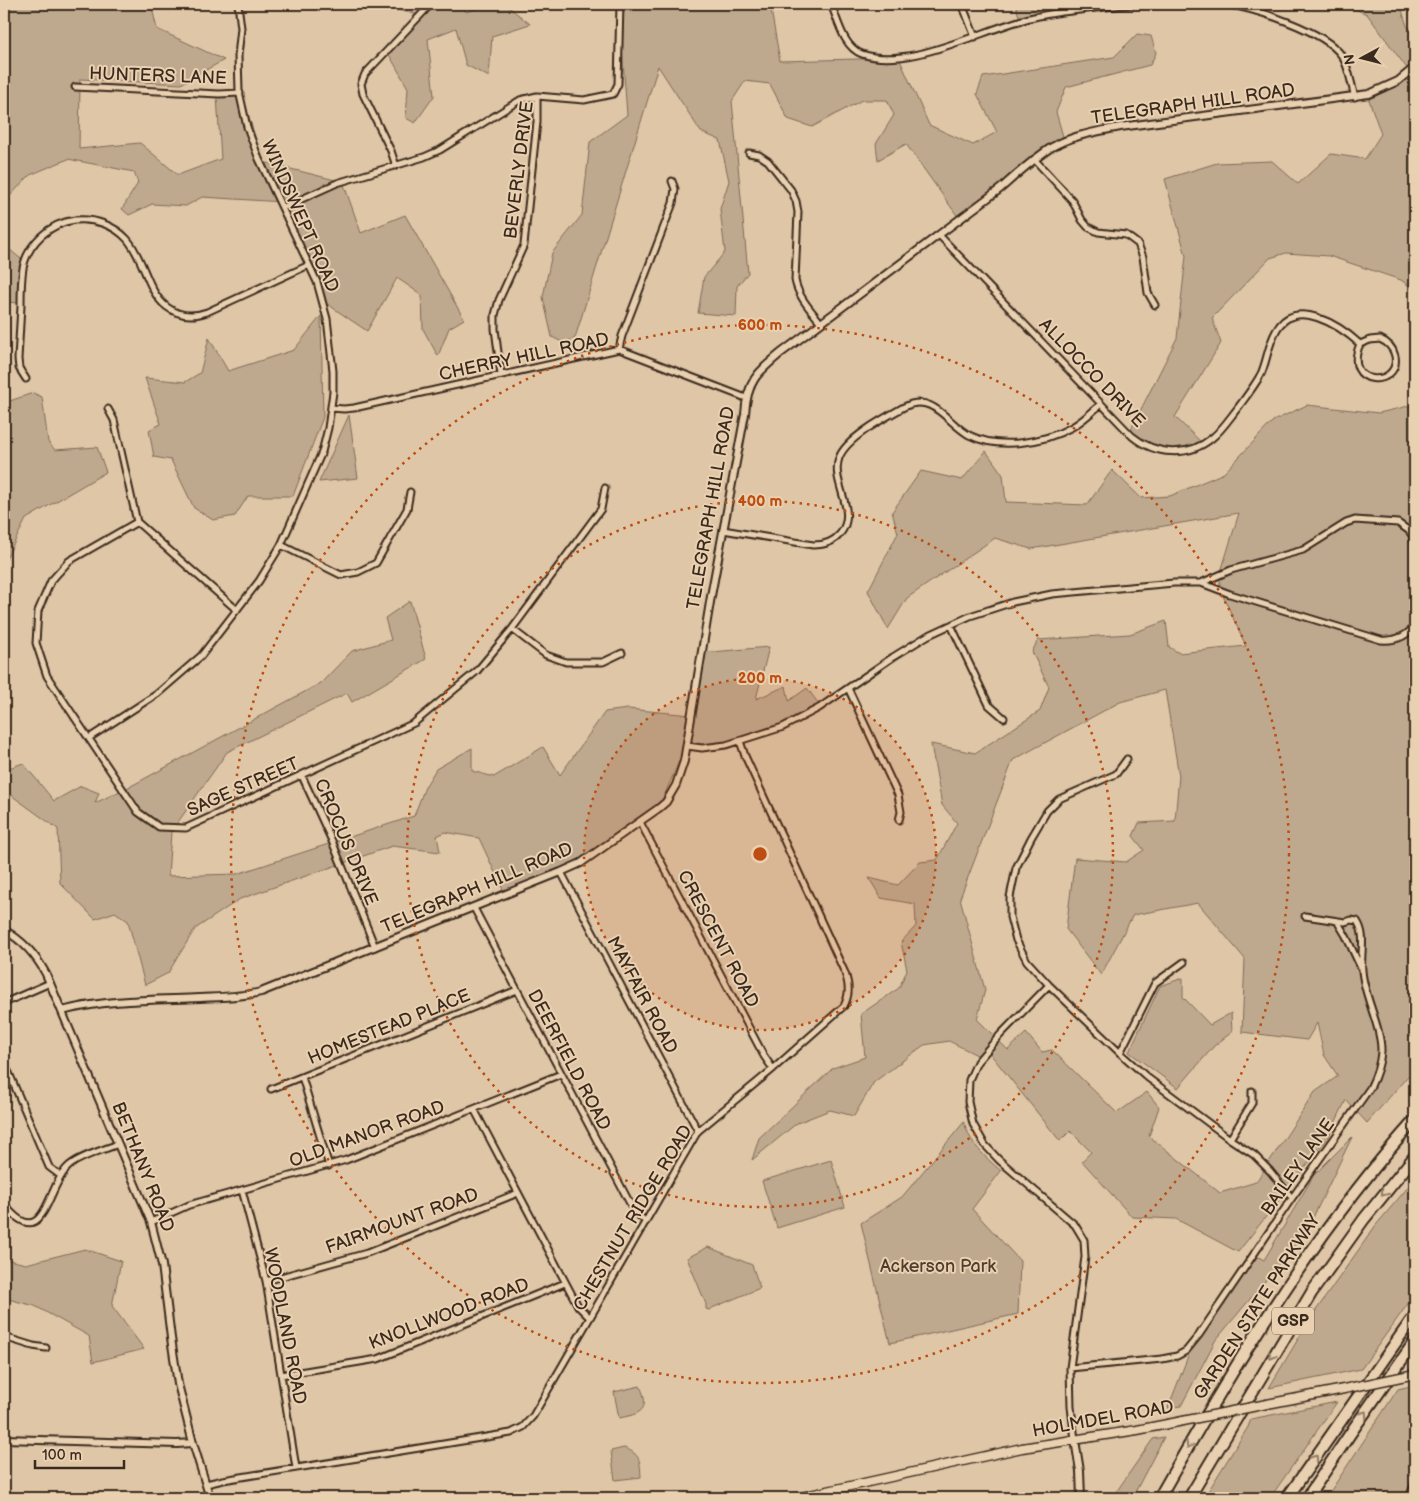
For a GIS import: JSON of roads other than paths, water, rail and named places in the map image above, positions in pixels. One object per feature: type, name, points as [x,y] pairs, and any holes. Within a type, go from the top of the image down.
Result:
[{"type":"highway","name":"GARDEN STATE PARKWAY","points":[[1159,1498],[1227,1380],[1298,1270],[1350,1198],[1415,1120]]},
{"type":"highway","name":"GSP","points":[[1189,1498],[1312,1292],[1364,1219],[1415,1156]]},
{"type":"highway","points":[[1287,1498],[1415,1315]]},
{"type":"highway","points":[[1307,1498],[1415,1341]]},
{"type":"main road","name":"HOLMDEL ROAD","points":[[796,1498],[1022,1448],[1183,1421],[1415,1374]]},
{"type":"street","name":"WINDSWEPT ROAD","points":[[89,738],[157,694],[201,656],[259,581],[281,545],[322,452],[331,408],[333,371],[330,339],[322,299],[309,265],[253,146],[246,127],[240,93],[238,56],[241,28],[238,4]]},
{"type":"street","points":[[396,166],[363,94],[362,80],[365,74],[431,4]]},
{"type":"street","name":"BEVERLY DRIVE","points":[[501,375],[494,328],[495,315],[499,300],[524,245],[538,122],[537,96],[584,100],[609,96],[615,91],[618,84],[620,4]]},
{"type":"street","points":[[830,4],[847,41],[855,50],[867,55],[903,58],[975,37],[1033,17],[1132,4]]},
{"type":"street","points":[[962,4],[975,37]]},
{"type":"street","points":[[1224,4],[1271,16],[1311,33],[1333,47],[1344,60],[1355,97]]},
{"type":"street","name":"TELEGRAPH HILL ROAD","points":[[62,1011],[83,1005],[250,994],[270,989],[561,872],[581,862],[640,822],[660,808],[672,794],[680,776],[687,746],[723,530],[745,414],[746,398],[757,373],[1000,189],[1034,159],[1061,143],[1092,132],[1129,126],[1355,97],[1384,88],[1398,81],[1415,67]]},
{"type":"street","name":"HUNTERS LANE","points":[[75,86],[219,94],[240,93]]},
{"type":"street","points":[[282,208],[337,182],[396,166],[440,150],[511,105],[520,100],[537,96]]},
{"type":"street","points":[[749,153],[759,155],[768,161],[795,197],[798,212],[795,280],[800,296],[821,323]]},
{"type":"street","points":[[1034,159],[1072,200],[1082,220],[1088,227],[1098,232],[1126,235],[1138,244],[1143,257],[1148,293],[1156,305]]},
{"type":"street","points":[[620,349],[622,336],[674,204],[675,189],[672,180]]},
{"type":"street","points":[[26,379],[19,368],[18,359],[23,268],[29,251],[35,242],[50,229],[63,222],[78,220],[95,221],[109,226],[122,234],[137,253],[161,302],[173,311],[186,315],[207,312],[309,265]]},
{"type":"street","name":"ALLOCCO DRIVE","points":[[939,235],[1132,436],[1146,446],[1165,452],[1190,450],[1204,444],[1216,434],[1250,391],[1263,370],[1276,332],[1290,318],[1303,314],[1316,316],[1360,344]]},
{"type":"street","points":[[1376,339],[1389,344],[1395,358],[1390,373],[1376,379],[1367,378],[1360,373],[1355,358],[1360,344],[1376,339]]},
{"type":"street","name":"CHERRY HILL ROAD","points":[[331,408],[344,410],[354,408],[620,349],[746,398]]},
{"type":"street","points":[[723,530],[813,545],[833,541],[842,531],[847,516],[837,472],[839,458],[843,450],[854,438],[911,405],[922,403],[934,407],[969,435],[987,442],[1007,444],[1048,437],[1063,432],[1081,421],[1101,404]]},
{"type":"street","points":[[108,409],[114,420],[137,522],[237,610]]},
{"type":"street","name":"SAGE STREET","points":[[137,522],[69,561],[51,581],[38,611],[36,643],[47,676],[138,812],[159,828],[186,828],[414,723],[477,671],[512,629],[601,510],[605,488]]},
{"type":"street","points":[[281,545],[341,575],[358,572],[376,563],[407,509],[410,492]]},
{"type":"street","points":[[1201,583],[1231,570],[1303,550],[1346,522],[1355,520],[1398,523],[1412,535],[1415,545]]},
{"type":"street","points":[[687,746],[705,748],[740,741],[794,722],[848,688],[907,647],[993,607],[1032,598],[1164,584],[1201,583],[1239,597],[1381,640],[1398,638],[1408,633],[1415,625]]},
{"type":"street","points":[[951,625],[990,705],[1004,718]]},
{"type":"street","points":[[512,629],[546,655],[566,662],[603,662],[622,653]]},
{"type":"street","points":[[848,688],[898,796],[901,812],[899,820]]},
{"type":"street","name":"CHESTNUT RIDGE ROAD","points":[[206,1484],[511,1433],[519,1430],[533,1416],[698,1131],[841,1010],[846,1001],[849,988],[845,973],[749,765],[740,741]]},
{"type":"street","points":[[1127,759],[1116,774],[1058,799],[1047,811],[1016,868],[1010,896],[1010,917],[1016,940],[1027,961],[1049,985],[1120,1053],[1148,1078],[1254,1155],[1292,1198]]},
{"type":"street","name":"CROCUS DRIVE","points":[[302,776],[332,841],[375,947]]},
{"type":"street","name":"CRESCENT ROAD","points":[[640,822],[764,1056],[773,1069]]},
{"type":"street","name":"MAYFAIR ROAD","points":[[561,872],[698,1131]]},
{"type":"street","name":"DEERFIELD ROAD","points":[[474,908],[634,1211],[646,1222]]},
{"type":"street","name":"BAILEY LANE","points":[[1070,1368],[1162,1359],[1177,1356],[1186,1350],[1199,1335],[1292,1198],[1370,1088],[1378,1070],[1381,1050],[1362,970],[1362,928],[1357,921],[1345,922],[1305,916]]},
{"type":"street","points":[[1337,920],[1362,970]]},
{"type":"street","name":"BETHANY ROAD","points":[[4,930],[20,941],[34,955],[42,967],[151,1222],[162,1265],[178,1384],[193,1443],[210,1498]]},
{"type":"street","points":[[1120,1053],[1155,983],[1184,962]]},
{"type":"street","points":[[4,1003],[50,983]]},
{"type":"street","points":[[1049,985],[1001,1034],[977,1062],[969,1080],[968,1102],[973,1124],[985,1144],[999,1160],[1075,1225],[1084,1240],[1085,1257],[1070,1368],[1071,1406],[1080,1471],[1081,1498]]},
{"type":"street","name":"HOMESTEAD PLACE","points":[[271,1089],[517,990]]},
{"type":"street","points":[[4,1064],[49,1167],[60,1176]]},
{"type":"street","name":"OLD MANOR ROAD","points":[[151,1222],[188,1205],[330,1166],[561,1074]]},
{"type":"street","points":[[302,1077],[330,1166]]},
{"type":"street","points":[[1230,1139],[1252,1103],[1252,1091]]},
{"type":"street","points":[[474,1109],[565,1283],[580,1309],[590,1317]]},
{"type":"street","points":[[4,1204],[14,1218],[19,1221],[35,1221],[42,1214],[60,1176],[73,1163],[118,1144]]},
{"type":"street","name":"WOODLAND ROAD","points":[[242,1190],[266,1281],[296,1468]]},
{"type":"street","name":"FAIRMOUNT ROAD","points":[[266,1281],[368,1253],[518,1193]]},
{"type":"street","name":"KNOLLWOOD ROAD","points":[[282,1375],[378,1359],[565,1283]]},
{"type":"street","points":[[4,1337],[46,1348]]},
{"type":"street","points":[[4,1399],[4,1440],[193,1443]]},
{"type":"street","points":[[1409,1498],[1415,1482]]},
{"type":"park label","name":"Ackerson Park","points":[[938,1266]]}]
